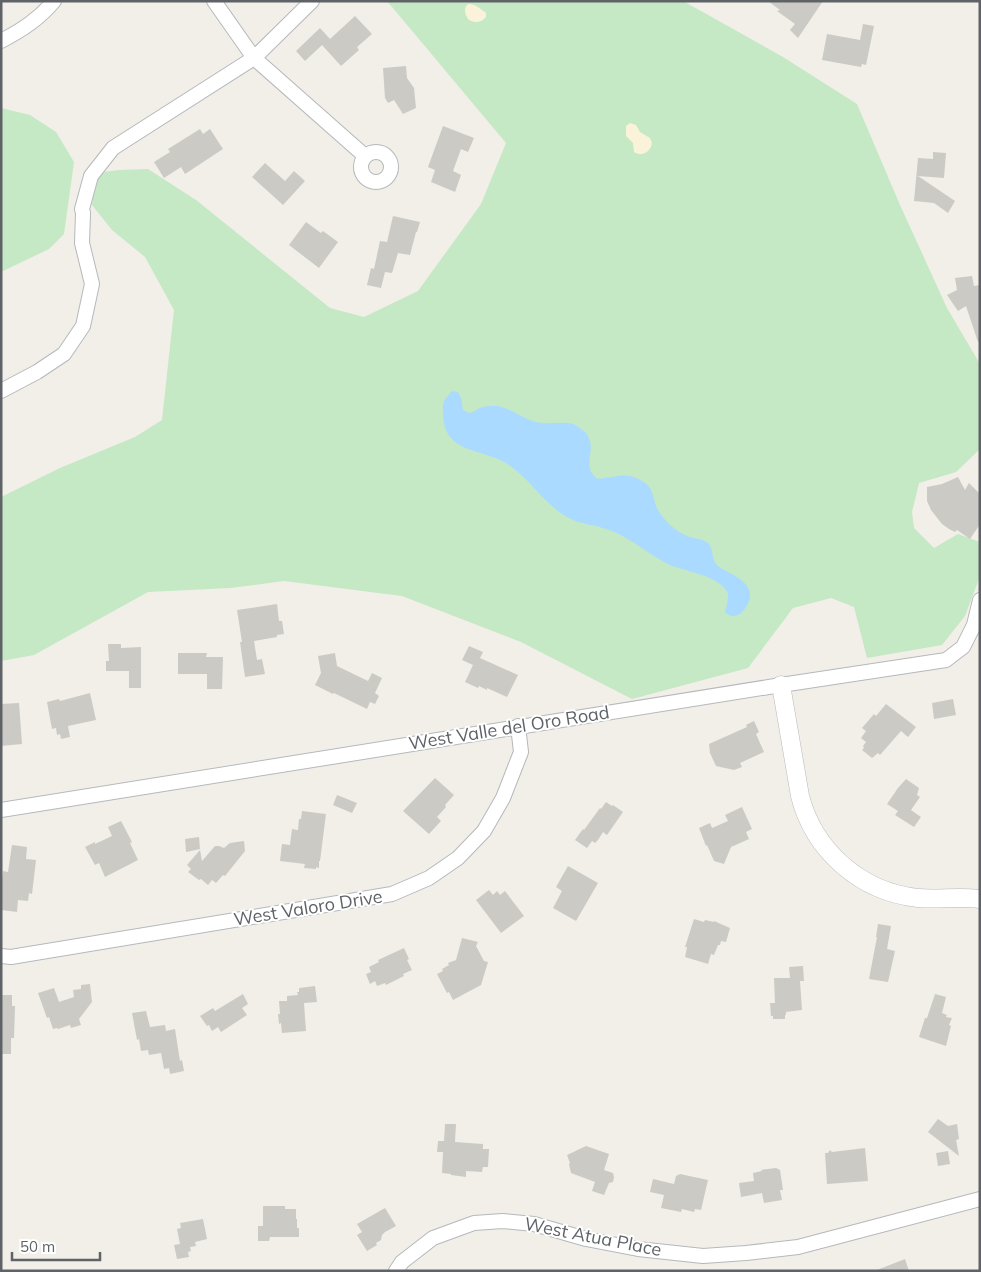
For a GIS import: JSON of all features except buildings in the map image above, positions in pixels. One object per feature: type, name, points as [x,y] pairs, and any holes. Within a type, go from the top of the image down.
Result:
[{"type":"street","points":[[1,41],[32,24],[54,1]]},
{"type":"street","points":[[214,1],[254,58],[365,156]]},
{"type":"street","points":[[1,391],[37,372],[64,354],[83,326],[92,284],[82,244],[82,209],[91,176],[113,148],[254,58],[312,1]]},
{"type":"street","name":"West Valle del Oro Road","points":[[1,810],[518,726],[946,660],[963,647],[974,625],[980,600]]},
{"type":"street","points":[[781,685],[803,808],[815,834],[831,854],[855,875],[889,892],[920,898],[980,899]]},
{"type":"street","name":"West Valoro Drive","points":[[1,956],[11,957],[392,894],[414,885],[429,878],[458,858],[484,831],[504,798],[521,752],[518,726]]},
{"type":"street","name":"West Atua Place","points":[[396,1271],[402,1262],[433,1238],[474,1223],[503,1221],[534,1224],[586,1239],[638,1249],[703,1256],[798,1247],[980,1199]]},
{"type":"green space","points":[[387,1],[683,1],[783,57],[857,104],[947,308],[980,364],[980,449],[956,472],[919,483],[912,512],[914,528],[934,548],[958,534],[980,542],[980,576],[965,616],[942,645],[867,658],[854,607],[831,598],[793,608],[748,668],[632,699],[521,642],[402,596],[284,581],[230,588],[148,592],[34,655],[1,661],[1,497],[60,468],[135,437],[162,420],[174,310],[145,257],[112,230],[92,205],[95,180],[103,172],[148,169],[196,200],[330,308],[364,317],[418,291],[481,204],[506,143]]},
{"type":"green space","points":[[1,108],[30,115],[56,132],[74,162],[64,234],[49,249],[1,272]]},
{"type":"sand","points":[[468,4],[482,10],[486,13],[486,17],[478,22],[469,20],[465,12]]},
{"type":"sand","points":[[630,123],[636,125],[640,132],[650,138],[651,147],[646,153],[639,154],[634,152],[633,143],[626,136],[626,126]]},
{"type":"water","points":[[452,391],[458,392],[463,410],[469,413],[484,407],[496,406],[506,408],[535,422],[569,423],[580,428],[586,433],[591,446],[589,463],[593,474],[598,479],[626,475],[646,484],[651,490],[658,510],[670,525],[685,535],[708,543],[716,564],[745,584],[750,592],[750,596],[744,610],[737,616],[731,616],[725,612],[728,598],[727,592],[714,580],[668,564],[612,531],[569,518],[552,506],[515,469],[496,458],[457,443],[445,427],[443,414],[444,401]]}]
